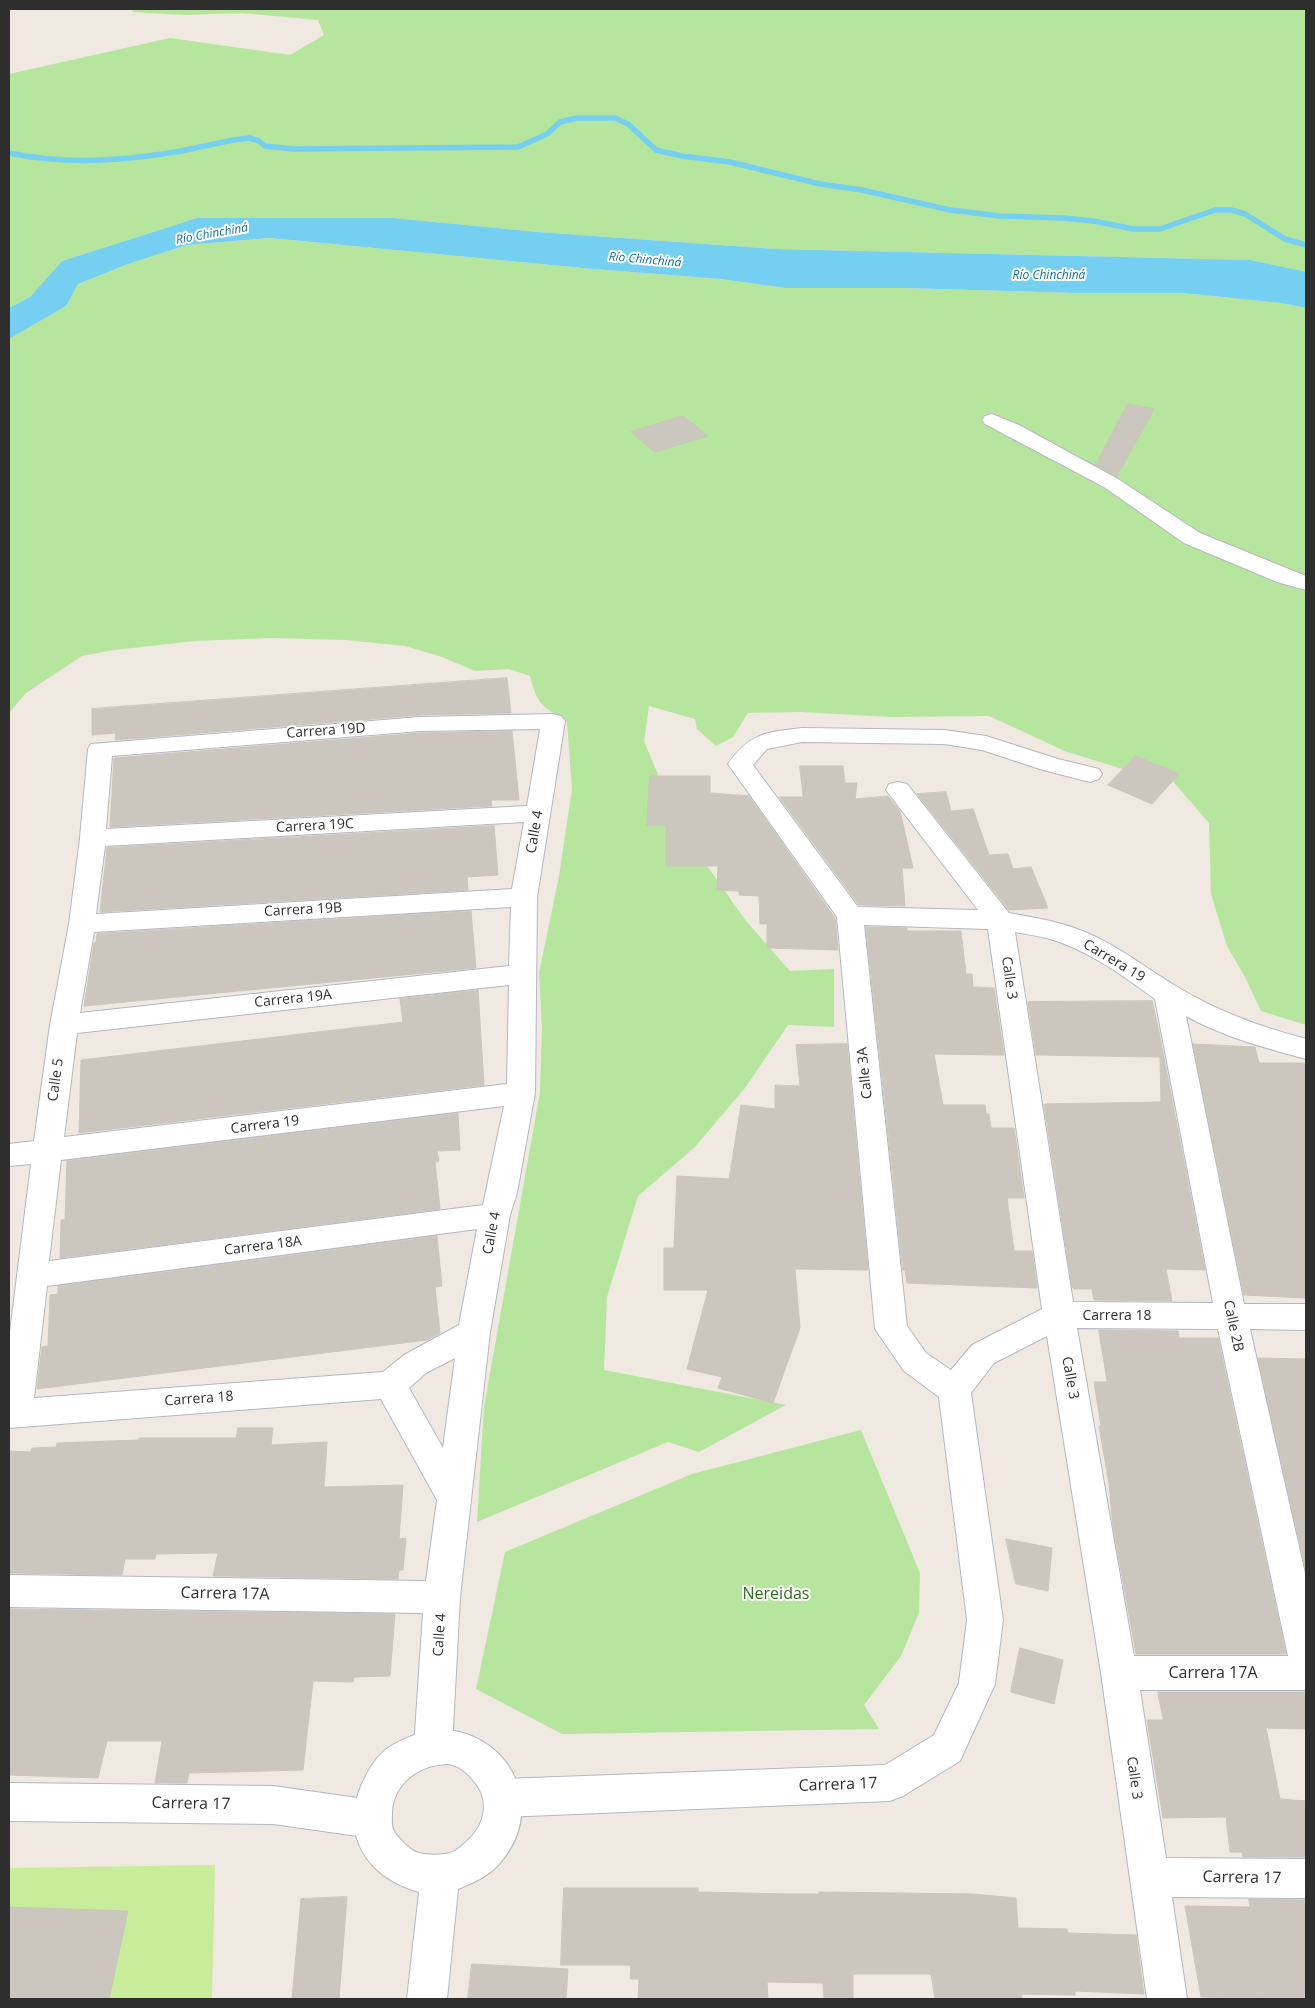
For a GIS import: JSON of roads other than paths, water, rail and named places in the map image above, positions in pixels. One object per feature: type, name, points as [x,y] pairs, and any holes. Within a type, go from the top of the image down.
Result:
[{"type":"street","points":[[992,420],[1111,483],[1192,538],[1284,577],[1306,583]]},
{"type":"street","name":"Carrera 19D","points":[[100,748],[420,724],[553,721]]},
{"type":"street","name":"Calle 4","points":[[432,1747],[442,1597],[474,1332],[495,1215],[502,1193],[521,1093],[524,897],[553,721]]},
{"type":"street","points":[[850,916],[740,764],[758,744],[779,738],[802,735],[968,739],[986,743],[1052,765],[1090,774]]},
{"type":"street","name":"Calle 5","points":[[12,1413],[32,1276],[64,1025],[82,924],[100,748]]},
{"type":"street","name":"Calle 3","points":[[898,790],[1000,920],[1059,1315],[1120,1673],[1167,1999]]},
{"type":"street","name":"Carrera 19C","points":[[92,838],[538,813]]},
{"type":"street","name":"Carrera 19B","points":[[82,924],[524,897]]},
{"type":"street","name":"Carrera 19","points":[[850,916],[1000,920],[1055,932],[1084,942],[1126,965],[1168,994],[1212,1018],[1262,1037],[1306,1049]]},
{"type":"street","name":"Calle 3A","points":[[850,916],[891,1329],[915,1362],[954,1390]]},
{"type":"street","name":"Carrera 19A","points":[[64,1025],[522,974]]},
{"type":"street","name":"Calle 2B","points":[[1168,994],[1231,1317],[1306,1656]]},
{"type":"street","name":"Carrera 19","points":[[9,1155],[47,1152],[521,1093]]},
{"type":"street","name":"Carrera 18A","points":[[32,1276],[495,1215]]},
{"type":"street","name":"Carrera 18","points":[[954,1390],[982,1354],[1059,1315],[1306,1317]]},
{"type":"street","points":[[453,1497],[390,1385],[415,1364],[474,1332]]},
{"type":"street","name":"Carrera 18","points":[[12,1413],[390,1385]]},
{"type":"street","name":"Carrera 17","points":[[503,1798],[890,1783],[947,1748],[977,1684],[985,1620],[954,1390]]},
{"type":"street","name":"Carrera 17A","points":[[9,1591],[442,1597]]},
{"type":"street","name":"Carrera 17A","points":[[1120,1673],[1306,1672]]},
{"type":"street","points":[[432,1747],[452,1747],[470,1753],[486,1764],[497,1779],[503,1798],[500,1828],[482,1855],[455,1872],[440,1875],[415,1873],[393,1861],[378,1842],[372,1818],[377,1794],[386,1777],[398,1763],[415,1753],[432,1747]]},
{"type":"street","name":"Carrera 17","points":[[9,1802],[272,1805],[372,1818]]},
{"type":"street","points":[[427,1999],[440,1875]]},
{"type":"street","name":"Carrera 17","points":[[1148,1877],[1306,1879]]},
{"type":"water","name":"Río Chinchiná","points":[[197,218],[393,218],[538,232],[776,249],[1250,260],[1306,272],[1306,308],[1281,303],[1183,293],[785,288],[721,279],[593,269],[270,238],[187,245],[128,264],[78,284],[66,306],[9,339],[9,308],[30,297],[62,261]]},
{"type":"waterway","points":[[9,153],[52,159],[116,159],[181,151],[249,138],[259,141],[265,146],[293,149],[518,147],[547,134],[560,122],[577,118],[615,118],[628,124],[656,150],[682,156],[730,162],[820,184],[862,190],[950,210],[1000,216],[1064,218],[1093,221],[1134,229],[1160,229],[1215,210],[1231,210],[1245,214],[1285,239],[1306,245]]},
{"type":"park label","name":"Nereidas","points":[[776,1594]]}]
